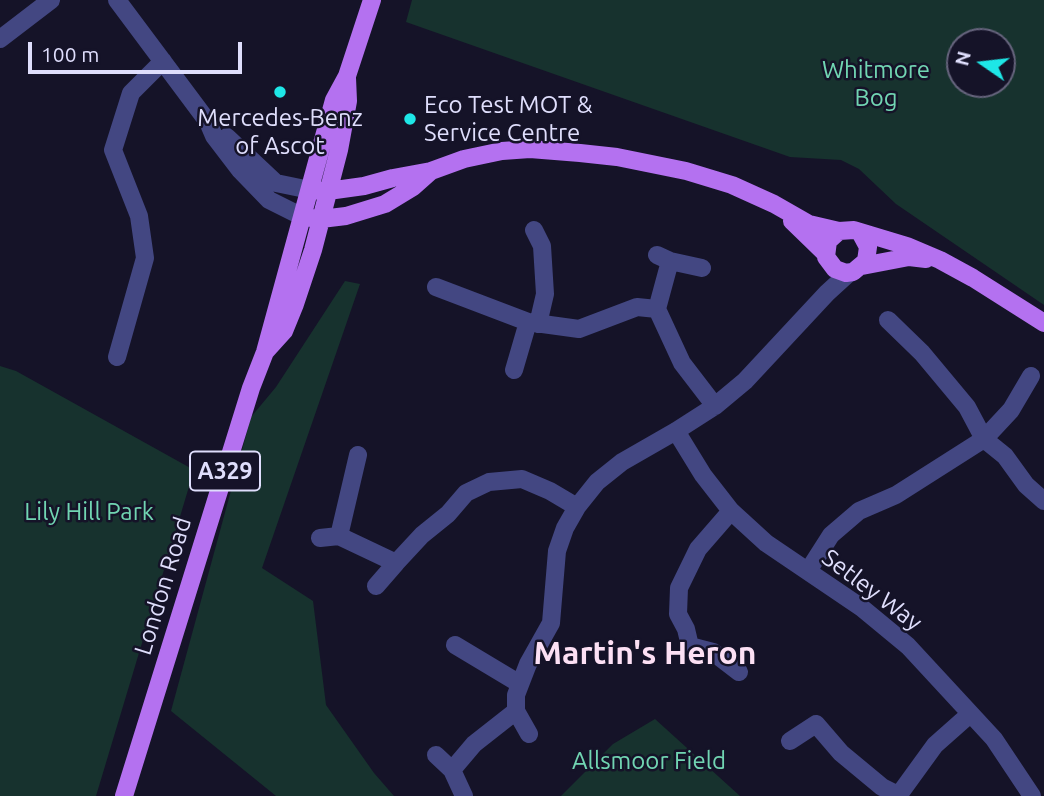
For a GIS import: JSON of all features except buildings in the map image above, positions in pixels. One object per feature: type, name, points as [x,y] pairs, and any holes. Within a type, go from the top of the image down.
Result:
[{"type":"main road","name":"London Road","points":[[124,796],[251,388],[265,352],[272,320],[312,218],[348,101],[347,76],[372,0]]},
{"type":"main road","points":[[319,190],[365,186],[502,151],[530,149],[617,157],[687,171],[732,185],[809,223],[839,231],[853,230],[906,246],[973,278],[1044,323]]},
{"type":"main road","points":[[312,218],[346,216],[385,204],[413,187],[431,171]]},
{"type":"main road","points":[[774,204],[839,271],[909,257],[940,260]]},
{"type":"main road","points":[[828,259],[828,241],[839,231]]},
{"type":"main road","points":[[856,269],[869,254],[866,240],[861,234]]},
{"type":"street","points":[[0,39],[51,0]]},
{"type":"street","points":[[117,0],[208,121],[276,183],[319,190]]},
{"type":"street","points":[[117,357],[145,258],[139,216],[113,150],[131,93],[163,61]]},
{"type":"street","points":[[208,121],[214,136],[258,191],[278,206],[312,218]]},
{"type":"street","points":[[514,370],[545,294],[542,246],[534,230]]},
{"type":"street","points":[[702,268],[664,258],[657,309],[682,363],[715,406]]},
{"type":"street","points":[[817,304],[828,259]]},
{"type":"street","points":[[529,734],[516,711],[516,695],[551,623],[557,551],[565,528],[577,507],[597,482],[622,462],[715,406],[745,381],[817,304],[856,269]]},
{"type":"street","points":[[436,286],[533,323],[579,329],[637,307],[657,309]]},
{"type":"street","points":[[888,320],[922,353],[967,408],[984,439],[1005,456],[1027,485],[1044,501]]},
{"type":"street","points":[[808,571],[831,535],[859,511],[896,495],[984,439],[1011,410],[1031,376]]},
{"type":"street","name":"Setley Way","points":[[676,431],[703,475],[731,510],[766,543],[862,608],[908,646],[994,738],[1036,790]]},
{"type":"street","points":[[339,536],[358,454]]},
{"type":"street","points":[[376,586],[466,494],[489,482],[522,479],[577,507]]},
{"type":"street","points":[[731,510],[698,549],[679,588],[678,614],[686,629],[690,646],[713,652],[739,672]]},
{"type":"street","points":[[320,538],[339,536],[396,563]]},
{"type":"street","points":[[455,645],[520,684]]},
{"type":"street","points":[[452,770],[474,744],[516,711]]},
{"type":"street","points":[[790,741],[816,724],[841,753],[882,787],[898,796],[934,745],[970,714]]},
{"type":"street","points":[[436,755],[452,770],[464,796]]},
{"type":"green space","name":"Whitmore Bog","points":[[412,0],[1044,0],[1044,305],[896,204],[859,169],[841,160],[790,157],[406,22]]},
{"type":"green space","points":[[345,281],[360,284],[262,568],[313,601],[326,705],[374,773],[394,796],[276,796],[171,711],[251,417],[276,387]]},
{"type":"green space","name":"Lily Hill Park","points":[[0,366],[16,371],[194,470],[96,796],[0,796]]},
{"type":"green space","name":"Allsmoor Field","points":[[655,719],[740,796],[561,796],[613,744]]},
{"type":"place","name":"Mercedes-Benz of Ascot","points":[[280,92]]},
{"type":"place","name":"Eco Test MOT & Service Centre","points":[[410,119]]},
{"type":"district","name":"Martin's Heron","points":[[645,653]]}]
